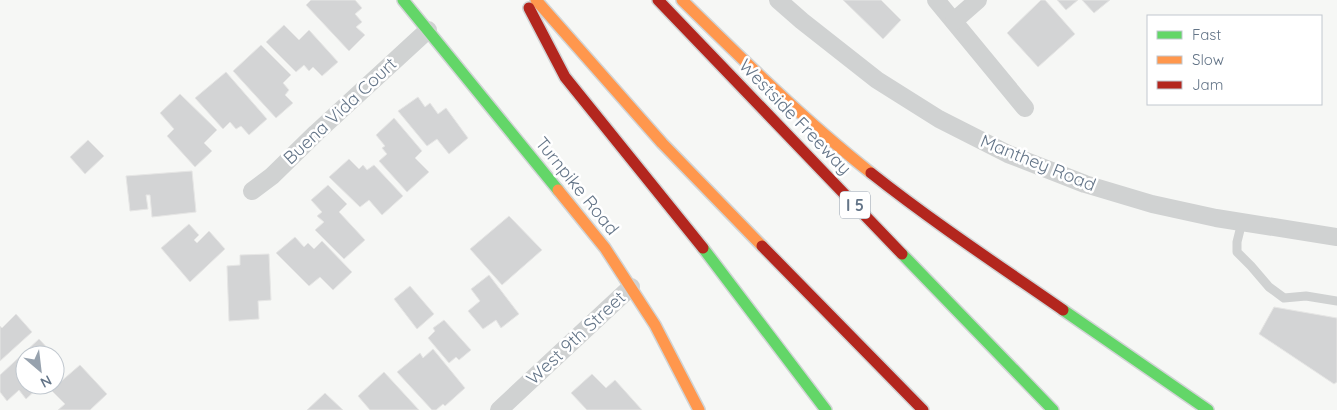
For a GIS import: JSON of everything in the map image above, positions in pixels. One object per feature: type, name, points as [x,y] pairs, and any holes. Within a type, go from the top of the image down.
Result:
[{"type":"main road","name":"Turnpike Road","points":[[403,0],[605,248],[655,325],[699,410]]},
{"type":"main road","points":[[525,0],[565,77],[709,255],[826,410]]},
{"type":"main road","points":[[536,0],[662,144],[923,410]]},
{"type":"main road","name":"Westside Freeway","points":[[658,0],[1053,410]]},
{"type":"main road","points":[[682,0],[769,85],[840,148],[899,195],[1208,410]]},
{"type":"street","name":"Manthey Road","points":[[778,0],[877,80],[940,119],[1008,154],[1085,184],[1152,204],[1216,218],[1337,237]]},
{"type":"street","points":[[936,0],[1025,108]]},
{"type":"street","points":[[954,21],[978,0]]},
{"type":"street","name":"Buena Vida Court","points":[[252,191],[272,176],[428,30]]},
{"type":"street","name":"West 9th Street","points":[[499,410],[631,287]]},
{"type":"lane","points":[[1242,222],[1237,242],[1237,252],[1269,287],[1284,298],[1306,296],[1337,301]]},
{"type":"building","points":[[311,0],[355,0],[362,8],[355,14],[362,22],[356,27],[365,35],[349,51],[306,5]]},
{"type":"building","points":[[843,0],[881,0],[901,20],[883,39]]},
{"type":"building","points":[[1041,0],[1045,0],[1075,34],[1038,67],[1007,33]]},
{"type":"building","points":[[1057,0],[1078,0],[1066,10]]},
{"type":"building","points":[[1082,0],[1110,0],[1094,13]]},
{"type":"building","points":[[284,25],[299,40],[309,30],[338,62],[322,76],[313,67],[309,71],[304,65],[296,72],[266,42]]},
{"type":"building","points":[[261,45],[291,75],[283,83],[289,90],[285,95],[293,103],[276,118],[233,71]]},
{"type":"building","points":[[226,72],[267,119],[249,135],[241,126],[236,129],[230,122],[223,129],[195,98]]},
{"type":"building","points":[[180,94],[217,130],[204,143],[212,151],[195,167],[167,136],[174,129],[160,113]]},
{"type":"building","points":[[418,97],[425,107],[430,103],[438,114],[446,108],[468,138],[449,154],[437,139],[427,146],[398,111]]},
{"type":"building","points":[[394,118],[422,151],[415,158],[429,172],[407,192],[379,161],[387,154],[382,148],[385,146],[376,135]]},
{"type":"building","points":[[88,140],[104,156],[85,174],[70,157]]},
{"type":"building","points":[[349,159],[359,169],[363,165],[367,170],[374,165],[403,196],[382,215],[369,200],[360,207],[329,177]]},
{"type":"building","points":[[192,171],[196,212],[152,217],[150,195],[146,195],[148,209],[130,211],[126,176]]},
{"type":"building","points":[[328,185],[347,204],[339,212],[365,240],[344,259],[315,230],[324,222],[317,216],[322,212],[311,200]]},
{"type":"building","points":[[509,216],[542,250],[502,285],[470,249]]},
{"type":"building","points":[[189,224],[199,235],[194,240],[197,243],[209,231],[225,249],[190,282],[161,248]]},
{"type":"building","points":[[295,237],[304,247],[308,243],[314,249],[322,241],[352,272],[333,290],[320,277],[309,286],[276,253]]},
{"type":"building","points":[[269,254],[271,300],[258,301],[259,319],[229,321],[227,266],[240,265],[240,255]]},
{"type":"building","points":[[489,275],[519,314],[501,328],[496,320],[483,329],[468,311],[480,301],[471,289]]},
{"type":"building","points":[[410,286],[434,314],[417,329],[394,299]]},
{"type":"building","points":[[1274,307],[1337,318],[1337,382],[1334,384],[1259,334]]},
{"type":"building","points":[[16,314],[32,332],[18,345],[15,345],[15,347],[0,361],[0,326],[2,328]]},
{"type":"building","points":[[444,320],[471,350],[459,360],[456,357],[449,363],[428,338],[435,331],[433,328]]},
{"type":"building","points":[[39,339],[45,345],[32,345]]},
{"type":"building","points":[[433,349],[465,388],[445,406],[443,404],[436,410],[432,410],[397,372],[420,353],[423,358]]},
{"type":"building","points":[[15,361],[15,394],[7,401],[0,392],[0,375]]},
{"type":"building","points":[[80,365],[107,394],[90,410],[58,410],[65,404],[56,395],[65,395],[65,378]]},
{"type":"building","points":[[384,372],[419,410],[370,410],[358,396]]},
{"type":"building","points":[[592,374],[606,388],[615,380],[642,410],[587,410],[571,393]]},
{"type":"building","points":[[325,393],[343,410],[307,410]]},
{"type":"traffic: fast","points":[[403,0],[558,190]]},
{"type":"traffic: fast","points":[[703,248],[826,410]]},
{"type":"traffic: fast","points":[[902,254],[1053,410]]},
{"type":"traffic: fast","points":[[1063,310],[1208,410]]},
{"type":"traffic: slow","points":[[536,0],[662,143],[762,246]]},
{"type":"traffic: slow","points":[[682,0],[798,111],[871,173]]},
{"type":"traffic: slow","points":[[558,190],[605,248],[655,325],[699,410]]},
{"type":"traffic: jam","points":[[658,0],[902,254]]},
{"type":"traffic: jam","points":[[529,8],[565,77],[703,248]]},
{"type":"traffic: jam","points":[[871,173],[942,226],[1063,310]]},
{"type":"traffic: jam","points":[[762,246],[923,410]]}]
